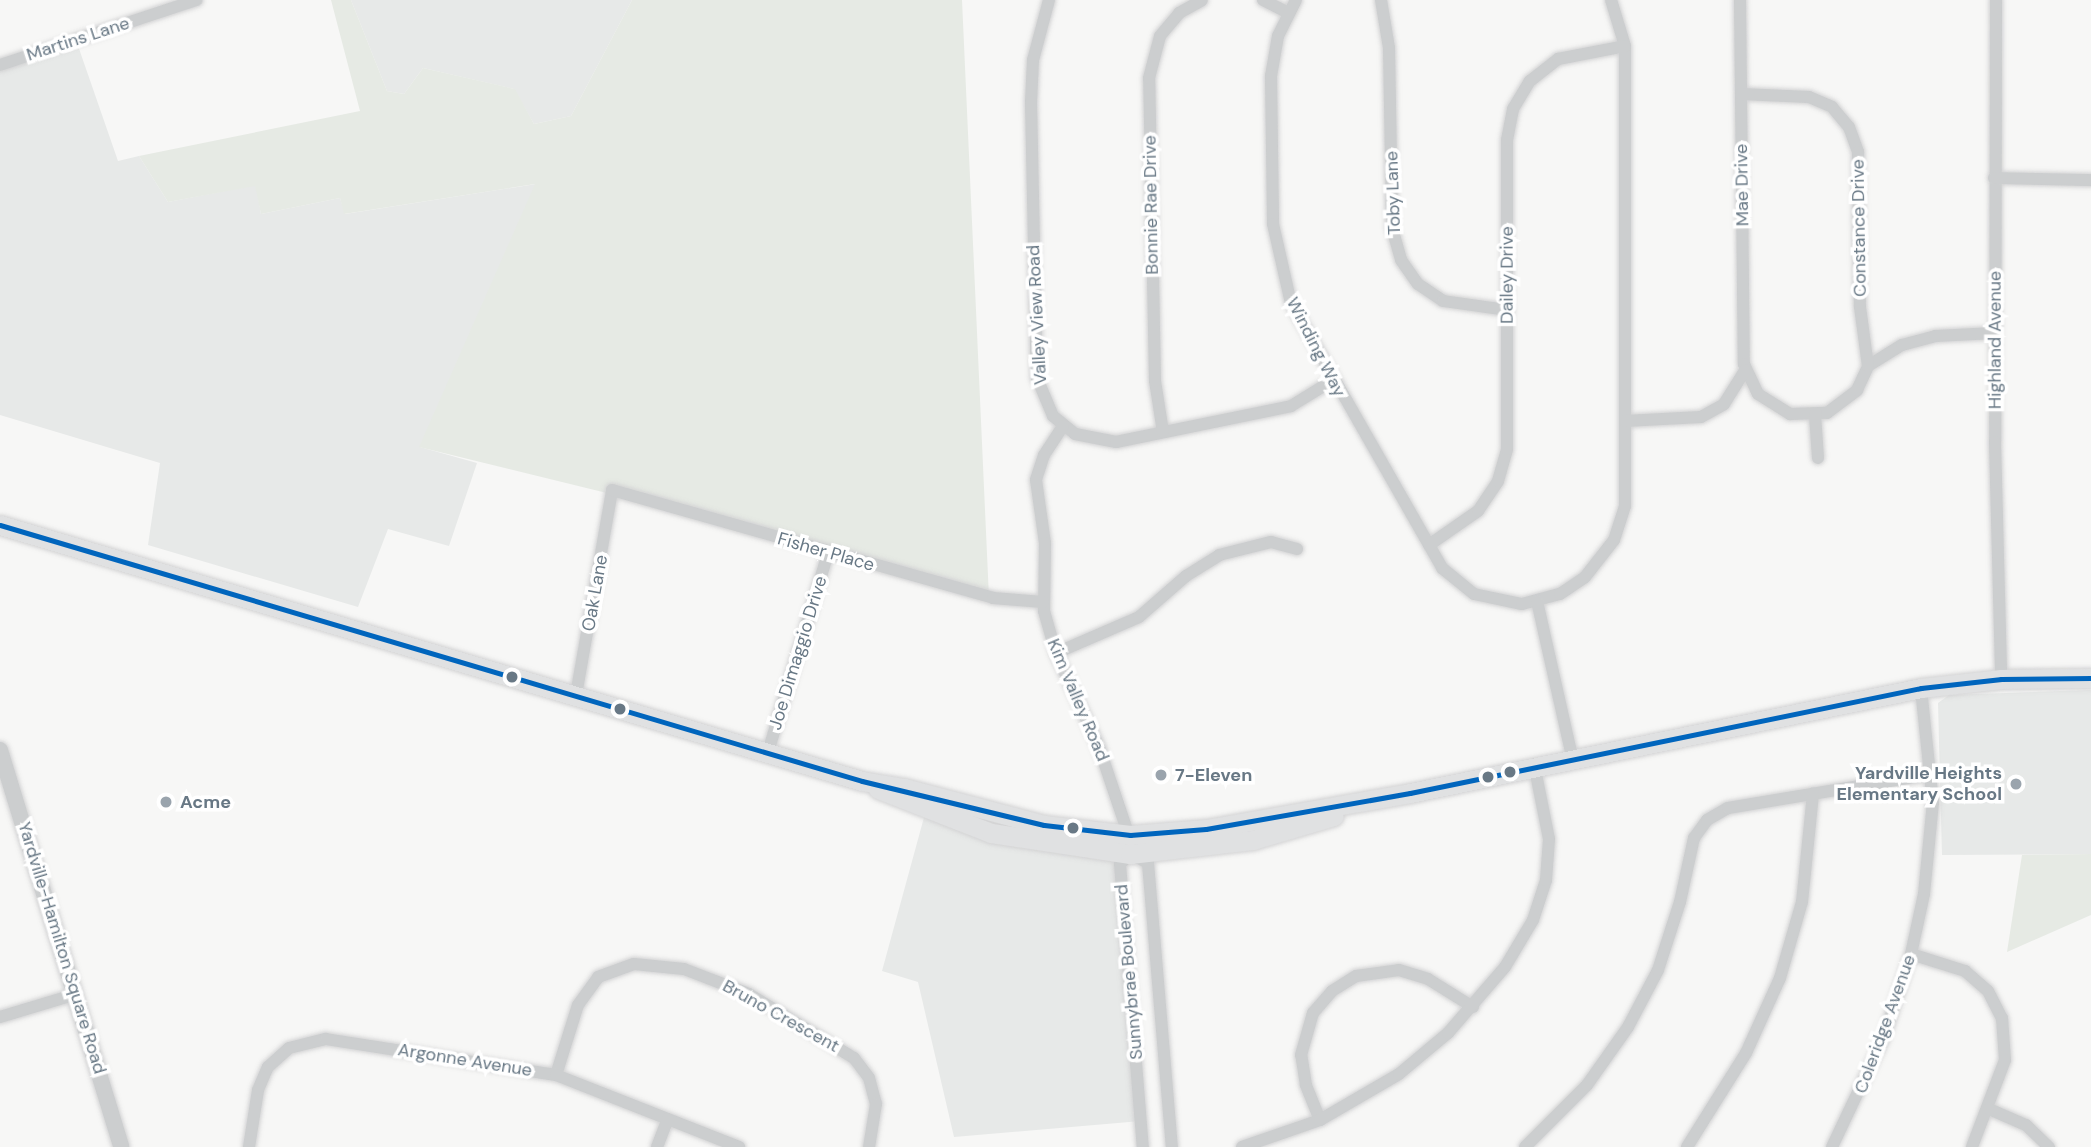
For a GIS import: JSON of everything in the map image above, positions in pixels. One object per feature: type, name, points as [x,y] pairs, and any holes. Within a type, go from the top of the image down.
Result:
[{"type":"main road","points":[[0,524],[862,781],[959,814],[991,832],[1130,844],[1253,840],[1410,793],[1534,764],[1921,688],[2001,679],[2091,678]]},
{"type":"main road","points":[[959,814],[985,813],[1130,844]]},
{"type":"main road","points":[[985,813],[991,832]]},
{"type":"street","name":"Martins Lane","points":[[0,65],[197,0]]},
{"type":"street","name":"Valley View Road","points":[[1049,0],[1031,87],[1037,378],[1045,404],[1063,426]]},
{"type":"street","name":"Bonnie Rae Drive","points":[[1163,432],[1155,380],[1149,78],[1154,47],[1164,30],[1179,13],[1202,0]]},
{"type":"street","points":[[1263,0],[1289,13]]},
{"type":"street","name":"Winding Way","points":[[1296,0],[1289,13],[1271,76],[1273,224],[1292,303],[1332,381],[1451,578],[1474,594],[1506,604],[1538,601],[1585,577],[1615,540],[1625,506],[1625,46],[1611,0]]},
{"type":"street","name":"Toby Lane","points":[[1381,0],[1389,48],[1392,228],[1398,254],[1418,284],[1443,301],[1507,310]]},
{"type":"street","name":"Mae Drive","points":[[1740,0],[1745,370]]},
{"type":"street","name":"Highland Avenue","points":[[1996,0],[1995,333],[2001,679]]},
{"type":"street","name":"Dailey Drive","points":[[1429,545],[1478,511],[1503,467],[1507,140],[1513,109],[1530,81],[1558,59],[1625,46]]},
{"type":"street","name":"Constance Drive","points":[[1741,94],[1809,97],[1832,107],[1849,127],[1858,152],[1860,307],[1868,366]]},
{"type":"street","points":[[1994,178],[2091,180]]},
{"type":"street","points":[[1625,421],[1701,417],[1733,394],[1745,370],[1767,402],[1790,414],[1815,415],[1848,400],[1868,366],[1916,340],[1995,333]]},
{"type":"street","points":[[1063,426],[1102,442],[1163,432],[1291,406],[1332,381]]},
{"type":"street","points":[[1815,415],[1818,458]]},
{"type":"street","name":"Kim Valley Road","points":[[1063,426],[1044,455],[1036,480],[1045,543],[1043,602],[1056,653],[1099,747],[1130,844]]},
{"type":"street","name":"Fisher Place","points":[[612,490],[993,598],[1043,602]]},
{"type":"street","name":"Oak Lane","points":[[576,695],[612,490]]},
{"type":"street","points":[[1056,653],[1139,617],[1219,555],[1271,542],[1297,549]]},
{"type":"street","name":"Joe Dimaggio Drive","points":[[768,752],[828,553]]},
{"type":"street","points":[[1538,601],[1572,756]]},
{"type":"street","name":"Coleridge Avenue","points":[[1832,1147],[1867,1080],[1912,954],[1930,848],[1931,774],[1921,688]]},
{"type":"street","name":"Yardville-Hamilton Square Road","points":[[0,750],[7,797],[76,994],[121,1147]]},
{"type":"street","points":[[1242,1147],[1320,1120],[1399,1074],[1473,1007],[1526,934],[1546,880],[1549,839],[1534,764]]},
{"type":"street","points":[[1525,1147],[1587,1085],[1639,1008],[1671,933],[1699,829],[1728,808],[1931,774]]},
{"type":"street","points":[[1687,1147],[1746,1053],[1780,978],[1802,902],[1813,794]]},
{"type":"street","name":"Sunnybrae Boulevard","points":[[1143,1147],[1120,864],[1130,844],[1148,863],[1172,1147]]},
{"type":"street","points":[[1912,954],[1965,971],[1996,1004],[2006,1047],[1989,1109],[1972,1147]]},
{"type":"street","name":"Bruno Crescent","points":[[556,1075],[578,1005],[598,977],[634,964],[684,969],[749,994],[854,1058],[873,1091],[875,1117],[869,1147]]},
{"type":"street","points":[[1320,1120],[1306,1084],[1302,1048],[1313,1013],[1332,991],[1370,971],[1399,970],[1428,979],[1473,1007]]},
{"type":"street","points":[[0,1017],[76,994]]},
{"type":"street","name":"Argonne Avenue","points":[[250,1147],[262,1078],[277,1057],[302,1043],[326,1039],[556,1075],[739,1147]]},
{"type":"street","points":[[1989,1109],[2026,1125],[2049,1147]]},
{"type":"street","points":[[657,1147],[668,1119]]},
{"type":"shaded area","points":[[331,0],[351,0],[387,91],[404,94],[423,68],[515,89],[534,124],[571,116],[632,0],[962,0],[989,598],[676,510],[419,447],[535,184],[344,214],[340,198],[261,214],[255,186],[168,202],[139,156],[360,111]]},
{"type":"shaded area","points":[[351,0],[632,0],[571,116],[534,124],[514,89],[423,68],[404,94],[387,91]]},
{"type":"shaded area","points":[[76,40],[118,161],[139,156],[168,202],[256,185],[261,214],[340,198],[345,214],[536,184],[420,447],[477,463],[449,546],[388,529],[358,607],[148,545],[160,463],[0,415],[0,65]]},
{"type":"shaded area","name":"Yardville Heights Elementary School","points":[[2091,690],[2091,854],[1942,855],[1938,703],[1949,695]]},
{"type":"shaded area","points":[[926,810],[1130,854],[1120,864],[1141,1121],[954,1137],[918,982],[882,971]]},
{"type":"shaded area","points":[[2091,854],[2091,915],[2007,952],[2022,855]]},
{"type":"transit line","points":[[0,525],[862,781],[1044,825],[1130,835],[1206,829],[1410,793],[1921,688],[2001,679],[2091,678]]},
{"type":"place","name":"7-Eleven","points":[[1161,775]]},
{"type":"place","name":"Yardville Heights Elementary School","points":[[2016,784]]},
{"type":"place","name":"Acme","points":[[166,802]]}]
